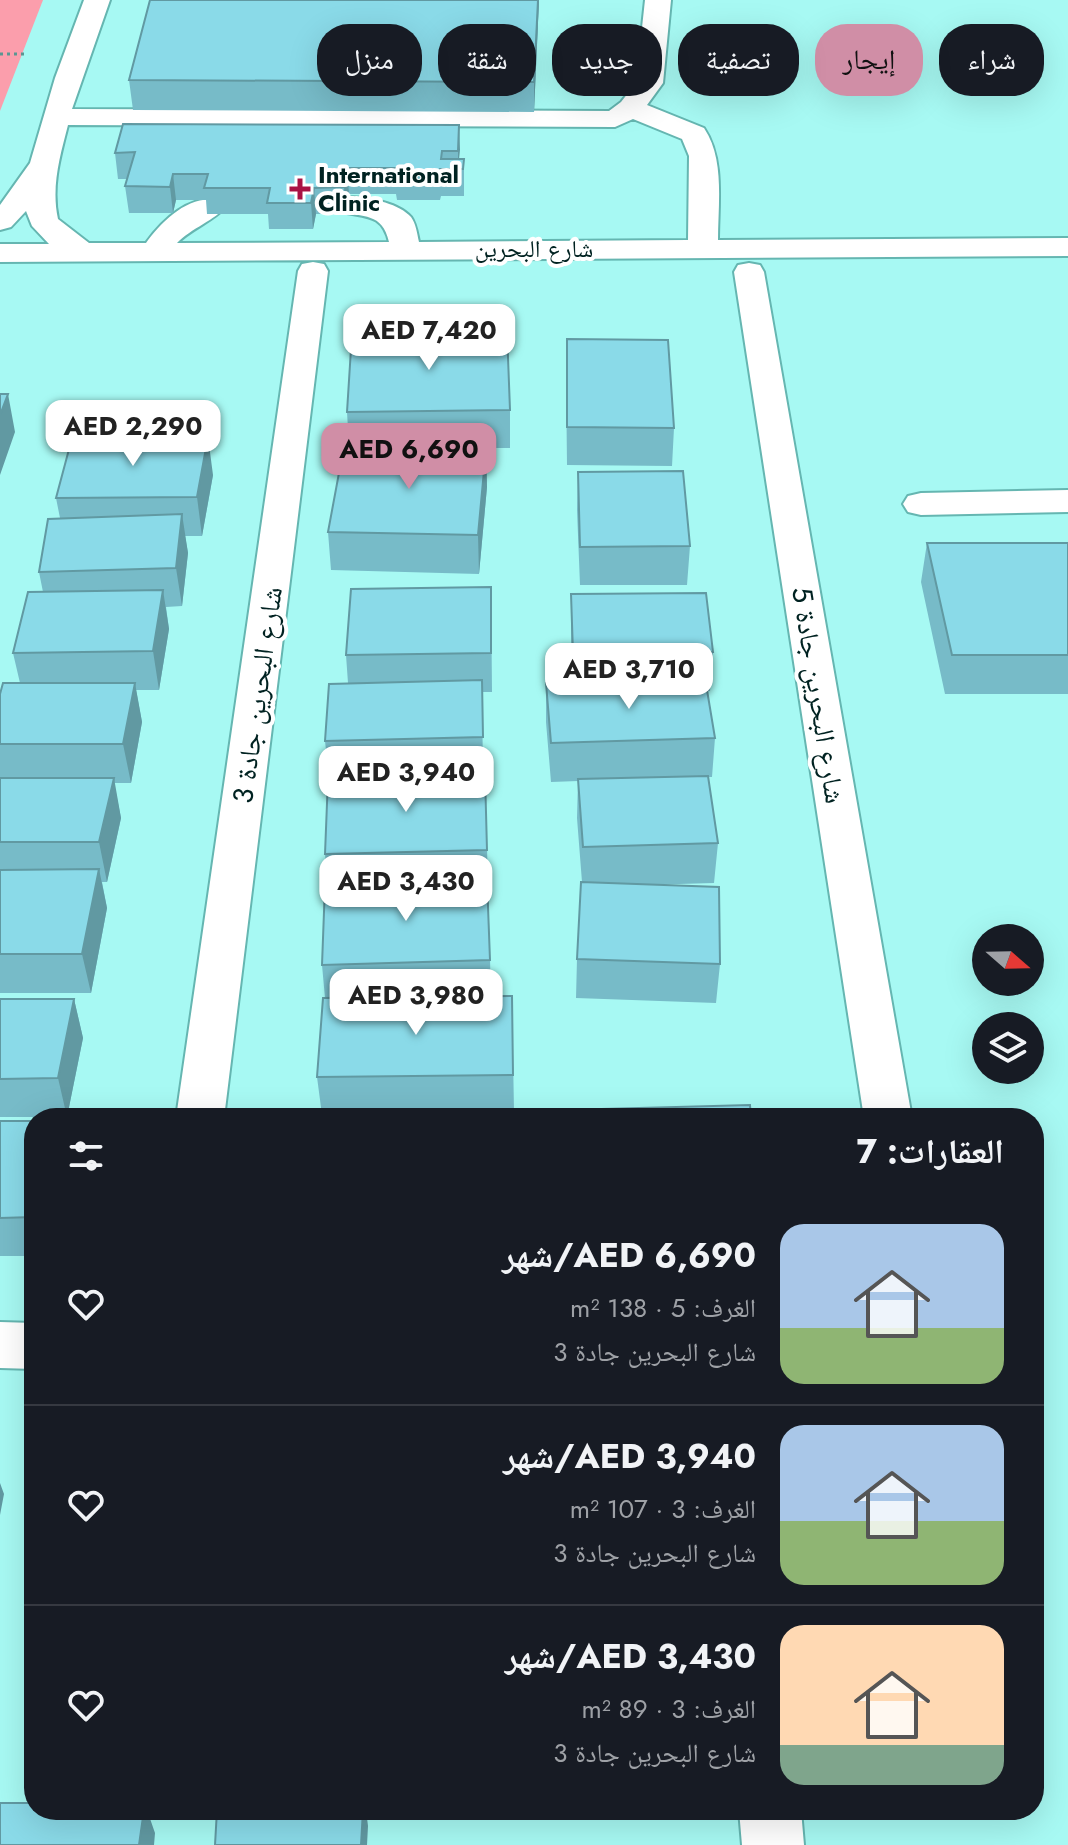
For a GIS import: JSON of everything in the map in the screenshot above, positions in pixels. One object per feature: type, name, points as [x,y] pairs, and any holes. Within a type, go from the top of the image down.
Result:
[{"type":"street","points":[[81,252],[43,219],[40,203],[42,167],[97,0]]},
{"type":"street","points":[[58,117],[615,119],[631,108],[649,83],[658,0]]},
{"type":"street","points":[[631,108],[694,134],[703,156],[703,248]]},
{"type":"street","points":[[0,221],[13,209],[42,167]]},
{"type":"street","points":[[348,205],[388,213],[399,222],[406,249]]},
{"type":"street","points":[[156,250],[170,231],[190,214],[210,207]]},
{"type":"street","name":"شارع البحرين","points":[[0,253],[1068,247]]},
{"type":"street","name":"شارع البحرين","points":[[0,275],[313,271],[1068,273]]},
{"type":"street","name":"شارع البحرين جادة 3","points":[[201,1108],[313,271]]},
{"type":"street","name":"شارع البحرين جادة 5","points":[[749,272],[886,1108]]},
{"type":"street","points":[[921,504],[1068,501]]},
{"type":"street","points":[[0,1345],[24,1346]]},
{"type":"street","points":[[771,1820],[773,1845]]},
{"type":"shaded area","points":[[0,0],[43,0],[0,111]]},
{"type":"building","points":[[150,0],[538,0],[536,41],[536,24],[438,24],[438,82],[422,81],[422,24],[317,24],[317,81],[129,80]]},
{"type":"building","points":[[123,124],[459,125],[458,151],[442,151],[441,159],[464,159],[463,169],[440,169],[439,174],[395,174],[396,168],[347,168],[344,187],[314,188],[311,203],[267,203],[270,188],[204,188],[208,174],[173,174],[170,187],[125,186],[135,152],[115,153]]},
{"type":"building","points":[[507,331],[510,410],[347,412],[352,333]]},
{"type":"building","points":[[567,339],[668,340],[674,428],[567,427]]},
{"type":"building","points":[[0,394],[8,394],[0,415]]},
{"type":"building","points":[[208,437],[197,497],[56,498],[72,438]]},
{"type":"building","points":[[344,446],[486,449],[478,535],[328,532]]},
{"type":"building","points":[[683,471],[690,546],[580,547],[578,472]]},
{"type":"building","points":[[182,514],[176,568],[39,572],[48,519]]},
{"type":"building","points":[[927,543],[1068,543],[1068,655],[952,655]]},
{"type":"building","points":[[491,587],[491,653],[346,655],[351,589]]},
{"type":"building","points":[[163,590],[153,651],[13,653],[28,592]]},
{"type":"building","points":[[706,593],[713,652],[573,653],[571,594]]},
{"type":"building","points":[[705,678],[715,738],[551,743],[546,683]]},
{"type":"building","points":[[482,680],[483,737],[325,741],[329,684]]},
{"type":"building","points":[[3,683],[135,683],[123,744],[0,744],[0,694]]},
{"type":"building","points":[[485,774],[487,850],[325,854],[328,778]]},
{"type":"building","points":[[708,776],[718,843],[583,847],[578,779]]},
{"type":"building","points":[[0,778],[114,778],[99,842],[0,842]]},
{"type":"building","points":[[99,869],[82,954],[0,954],[0,870]]},
{"type":"building","points":[[487,880],[490,960],[322,965],[325,885]]},
{"type":"building","points":[[581,882],[719,887],[720,964],[577,959]]},
{"type":"building","points":[[512,996],[513,1075],[317,1077],[323,998]]},
{"type":"building","points":[[0,999],[74,999],[58,1078],[0,1079]]},
{"type":"building","points":[[750,1105],[750,1108],[639,1108]]},
{"type":"building","points":[[0,1121],[24,1121],[24,1217],[0,1218]]},
{"type":"building","points":[[0,1803],[24,1803],[24,1820],[143,1820],[139,1845],[0,1845]]},
{"type":"building","points":[[216,1820],[362,1820],[361,1845],[215,1845]]},
{"type":"place","name":"International Clinic","points":[[300,189]]}]
